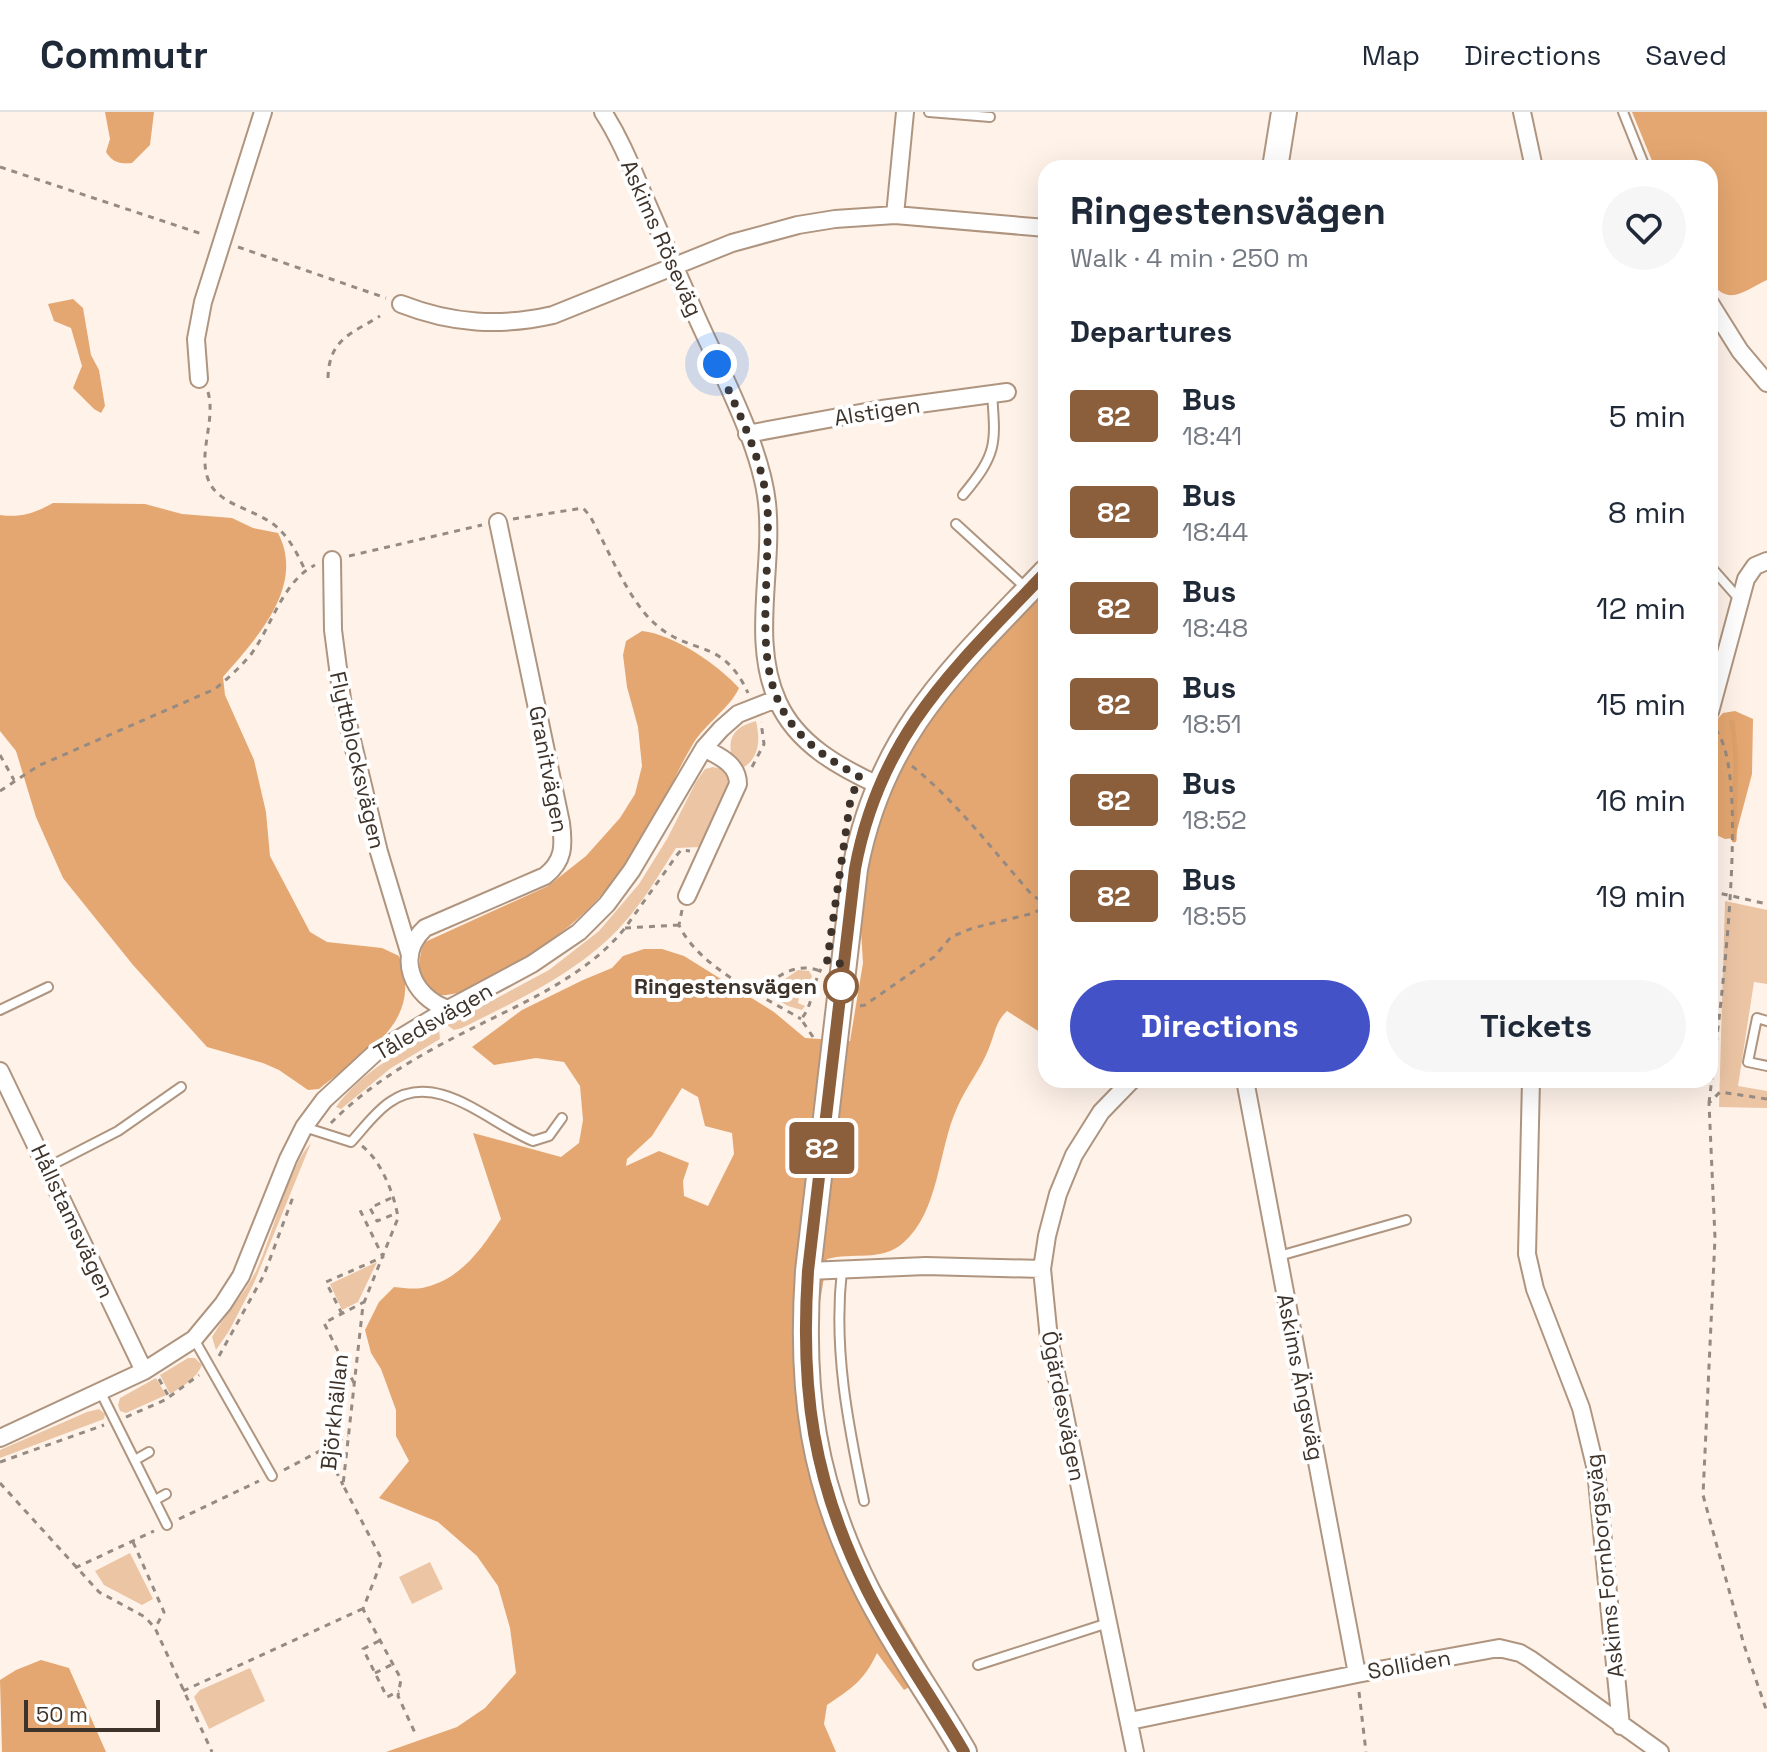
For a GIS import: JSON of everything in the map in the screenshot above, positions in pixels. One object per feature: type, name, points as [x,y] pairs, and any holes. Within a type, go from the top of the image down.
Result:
[{"type":"street","points":[[199,379],[196,339],[203,302],[263,112]]},
{"type":"street","name":"Askims Röseväg","points":[[603,112],[618,138],[675,266],[747,434],[762,477],[767,503],[766,663],[776,699],[792,726],[817,750],[835,764],[878,785]]},
{"type":"street","points":[[895,215],[905,112]]},
{"type":"street","points":[[1276,160],[1284,112]]},
{"type":"street","points":[[1522,112],[1532,160]]},
{"type":"street","points":[[401,304],[444,319],[464,322],[528,321],[553,315],[732,243],[798,225],[835,219],[895,215],[1038,227]]},
{"type":"street","points":[[1718,316],[1740,351],[1767,383]]},
{"type":"street","name":"Alstigen","points":[[747,434],[882,409],[1000,393]]},
{"type":"street","name":"Granitvägen","points":[[410,957],[414,943],[425,928],[545,876],[555,868],[563,851],[561,823],[498,522]]},
{"type":"street","name":"Flyttblocksvägen","points":[[332,560],[333,630],[342,699],[379,852],[410,957]]},
{"type":"street","points":[[1718,664],[1751,571],[1767,561]]},
{"type":"street","points":[[964,1752],[868,1592],[833,1514],[809,1417],[804,1332],[831,968],[869,807],[894,753],[929,699],[1038,580]]},
{"type":"street","name":"Tåledsvägen","points":[[0,1438],[101,1393],[144,1371],[194,1339],[241,1276],[288,1159],[304,1127],[324,1100],[375,1053],[532,964],[579,932],[619,890],[644,853],[704,748],[729,721],[776,699]]},
{"type":"street","points":[[687,896],[735,793],[738,775],[733,766],[704,748]]},
{"type":"street","points":[[410,957],[411,970],[421,993],[448,1009]]},
{"type":"street","name":"Hållstamsvägen","points":[[0,1071],[144,1371]]},
{"type":"street","name":"Ögärdesvägen","points":[[1124,1088],[1101,1112],[1074,1155],[1058,1194],[1042,1269],[1049,1339],[1135,1752]]},
{"type":"street","name":"Askims Ängsväg","points":[[1247,1088],[1357,1674]]},
{"type":"street","name":"Askims Fornborgsväg","points":[[1531,1088],[1527,1254],[1535,1289],[1581,1408],[1596,1470],[1621,1726]]},
{"type":"street","points":[[808,1271],[926,1266],[1042,1269]]},
{"type":"street","name":"Solliden","points":[[1130,1721],[1357,1674],[1490,1650],[1511,1650],[1530,1659],[1660,1752]]},
{"type":"lane","points":[[929,112],[990,117]]},
{"type":"lane","points":[[1623,112],[1642,160]]},
{"type":"lane","points":[[963,495],[990,461],[1000,393]]},
{"type":"lane","points":[[956,524],[1028,590]]},
{"type":"lane","points":[[1718,575],[1741,601]]},
{"type":"lane","points":[[0,1010],[48,987]]},
{"type":"lane","points":[[1767,1021],[1757,1018],[1748,1062],[1767,1066]]},
{"type":"lane","points":[[48,1167],[118,1131],[181,1087]]},
{"type":"lane","points":[[304,1127],[351,1142],[388,1103],[420,1090],[438,1093],[471,1107],[533,1141],[549,1136],[562,1118]]},
{"type":"lane","points":[[1279,1256],[1406,1220]]},
{"type":"lane","points":[[842,1270],[838,1318],[842,1377],[864,1501]]},
{"type":"lane","points":[[194,1339],[212,1365],[272,1476]]},
{"type":"lane","points":[[101,1393],[167,1525]]},
{"type":"lane","points":[[135,1460],[149,1452]]},
{"type":"lane","points":[[155,1500],[166,1494]]},
{"type":"lane","points":[[978,1665],[1108,1623]]},
{"type":"path","points":[[0,167],[401,304]]},
{"type":"path","points":[[328,378],[332,354],[343,337],[380,316]]},
{"type":"path","points":[[199,379],[207,387],[211,404],[206,474],[212,489],[217,495],[249,509],[279,529],[291,543],[305,570]]},
{"type":"path","points":[[0,791],[38,766],[215,689],[250,654],[287,592],[305,570],[332,560],[498,522],[583,508],[647,616],[678,638],[726,659],[740,676],[755,707],[764,744],[735,793]]},
{"type":"path","points":[[1718,731],[1731,771],[1731,896],[1718,1018]]},
{"type":"path","points":[[894,753],[938,789],[1038,898]]},
{"type":"path","points":[[0,755],[14,780]]},
{"type":"path","points":[[321,1133],[383,1079],[557,984],[606,948],[625,928],[681,850],[705,855]]},
{"type":"path","points":[[1718,893],[1767,904]]},
{"type":"path","points":[[687,896],[679,925],[694,948],[724,972],[801,1019],[813,1035],[814,1044]]},
{"type":"path","points":[[858,1006],[865,1005],[912,974],[934,957],[951,937],[1038,911]]},
{"type":"path","points":[[625,928],[679,925]]},
{"type":"path","points":[[760,994],[790,970],[803,966],[831,968]]},
{"type":"path","points":[[801,1019],[809,1011],[810,997],[831,968]]},
{"type":"path","points":[[1711,1088],[1715,1238],[1703,1495],[1744,1645],[1767,1712]]},
{"type":"path","points":[[1709,1103],[1720,1092],[1767,1099]]},
{"type":"path","points":[[351,1142],[373,1155],[397,1213],[368,1228]]},
{"type":"path","points":[[0,1462],[58,1439],[116,1422],[165,1400],[212,1365],[264,1275],[294,1195]]},
{"type":"path","points":[[377,1221],[370,1208],[392,1198]]},
{"type":"path","points":[[342,1314],[326,1282],[383,1257],[358,1206]]},
{"type":"path","name":"Björkhällan","points":[[363,1609],[382,1560],[343,1485],[364,1302],[395,1230],[397,1213]]},
{"type":"path","points":[[354,1383],[324,1323],[364,1302]]},
{"type":"path","points":[[75,1568],[272,1476],[348,1436]]},
{"type":"path","points":[[325,1449],[343,1485]]},
{"type":"path","points":[[0,1483],[99,1592],[145,1617],[155,1628],[212,1752]]},
{"type":"path","points":[[133,1542],[164,1612],[155,1628]]},
{"type":"path","points":[[183,1691],[363,1609],[401,1679],[398,1696],[415,1733]]},
{"type":"path","points":[[380,1640],[363,1649],[387,1697],[399,1691]]},
{"type":"path","points":[[375,1673],[394,1664]]},
{"type":"path","points":[[1357,1674],[1366,1752]]},
{"type":"shaded area","points":[[105,112],[154,112],[150,145],[132,163],[117,162],[106,152],[110,139]]},
{"type":"shaded area","points":[[1632,112],[1767,112],[1767,280],[1737,294],[1724,294],[1718,290],[1718,160],[1652,160]]},
{"type":"shaded area","points":[[73,299],[83,308],[91,355],[99,370],[105,406],[101,413],[73,388],[82,366],[71,328],[54,321],[48,304]]},
{"type":"shaded area","points":[[53,503],[145,504],[182,514],[232,518],[253,528],[278,533],[285,553],[286,573],[282,592],[262,629],[223,677],[225,695],[254,760],[266,812],[270,856],[310,932],[327,942],[382,948],[399,956],[405,980],[404,1000],[386,1034],[319,1089],[308,1090],[263,1063],[207,1047],[133,965],[63,878],[36,817],[16,751],[0,731],[0,515],[28,514]]},
{"type":"shaded area","points":[[1038,598],[1038,1031],[1007,1011],[1003,1015],[986,1056],[957,1108],[931,1197],[915,1230],[903,1243],[886,1253],[827,1259],[820,1302],[819,1388],[836,1478],[864,1558],[932,1674],[904,1690],[877,1653],[856,1683],[827,1705],[824,1724],[836,1752],[386,1752],[457,1727],[485,1708],[516,1673],[510,1628],[498,1586],[477,1556],[438,1522],[379,1498],[409,1461],[396,1436],[396,1410],[381,1369],[371,1353],[365,1330],[379,1302],[394,1287],[422,1288],[450,1277],[478,1251],[501,1219],[473,1133],[561,1157],[579,1143],[583,1120],[580,1086],[564,1062],[536,1058],[494,1065],[472,1047],[522,1010],[612,968],[623,956],[644,949],[662,949],[684,956],[774,1012],[805,1038],[850,1041],[863,963],[861,931],[868,858],[889,786],[939,707],[971,667]],"holes":[[[682,1088],[698,1097],[705,1126],[732,1133],[734,1154],[708,1206],[684,1196],[683,1181],[689,1163],[659,1151],[626,1166],[627,1159],[652,1136]]]},
{"type":"shaded area","points":[[642,631],[681,644],[707,660],[739,688],[693,744],[644,836],[597,900],[560,934],[494,976],[467,990],[438,995],[427,985],[421,972],[420,957],[425,942],[548,886],[586,856],[620,818],[635,794],[642,766],[638,727],[627,687],[623,655],[626,641]]},
{"type":"shaded area","points":[[1735,711],[1753,719],[1752,774],[1735,838],[1725,839],[1718,836],[1718,718],[1723,713]]},
{"type":"shaded area","points":[[756,721],[758,747],[744,767],[732,758],[732,738],[743,726]]},
{"type":"shaded area","points":[[705,769],[726,770],[731,781],[701,847],[676,848],[637,906],[606,941],[568,971],[526,995],[462,1028],[454,1030],[447,1025],[549,970],[599,931],[639,884],[667,839],[696,782]]},
{"type":"shaded area","points":[[1725,901],[1767,910],[1767,984],[1754,982],[1738,1086],[1767,1091],[1767,1108],[1719,1107]]},
{"type":"shaded area","points":[[798,970],[809,971],[812,976],[807,991],[800,990],[798,1003],[805,1006],[802,1010],[788,1006],[766,992]]},
{"type":"shaded area","points":[[439,1029],[440,1039],[391,1068],[341,1109],[336,1107],[370,1073]]},
{"type":"shaded area","points":[[311,1143],[254,1283],[216,1350],[212,1337],[257,1269],[295,1167]]},
{"type":"shaded area","points":[[377,1262],[358,1302],[342,1310],[330,1284]]},
{"type":"shaded area","points":[[188,1358],[195,1358],[202,1365],[192,1378],[170,1394],[160,1375]]},
{"type":"shaded area","points":[[156,1378],[166,1395],[126,1413],[120,1411],[120,1398]]},
{"type":"shaded area","points":[[99,1409],[105,1414],[104,1419],[0,1458],[0,1450]]},
{"type":"shaded area","points":[[130,1553],[153,1599],[142,1605],[104,1585],[95,1571]]},
{"type":"shaded area","points":[[430,1562],[443,1589],[412,1604],[399,1577]]},
{"type":"shaded area","points":[[41,1660],[69,1668],[106,1752],[2,1752],[0,1680]]},
{"type":"shaded area","points":[[250,1668],[265,1701],[209,1729],[194,1697],[200,1690]]},
{"type":"waterway","points":[[1732,722],[1736,757],[1734,840]]},
{"type":"bus line","name":"82","points":[[964,1752],[868,1592],[833,1514],[809,1417],[804,1332],[844,949],[855,869],[869,807],[894,753],[929,699],[1038,580]]},
{"type":"place","name":"Ringestensvägen","points":[[841,986]]},
{"type":"route","points":[[717,364],[756,457],[767,503],[765,627],[769,681],[782,712],[792,726],[835,764],[859,776],[850,803],[827,962],[843,964],[841,986]]}]
